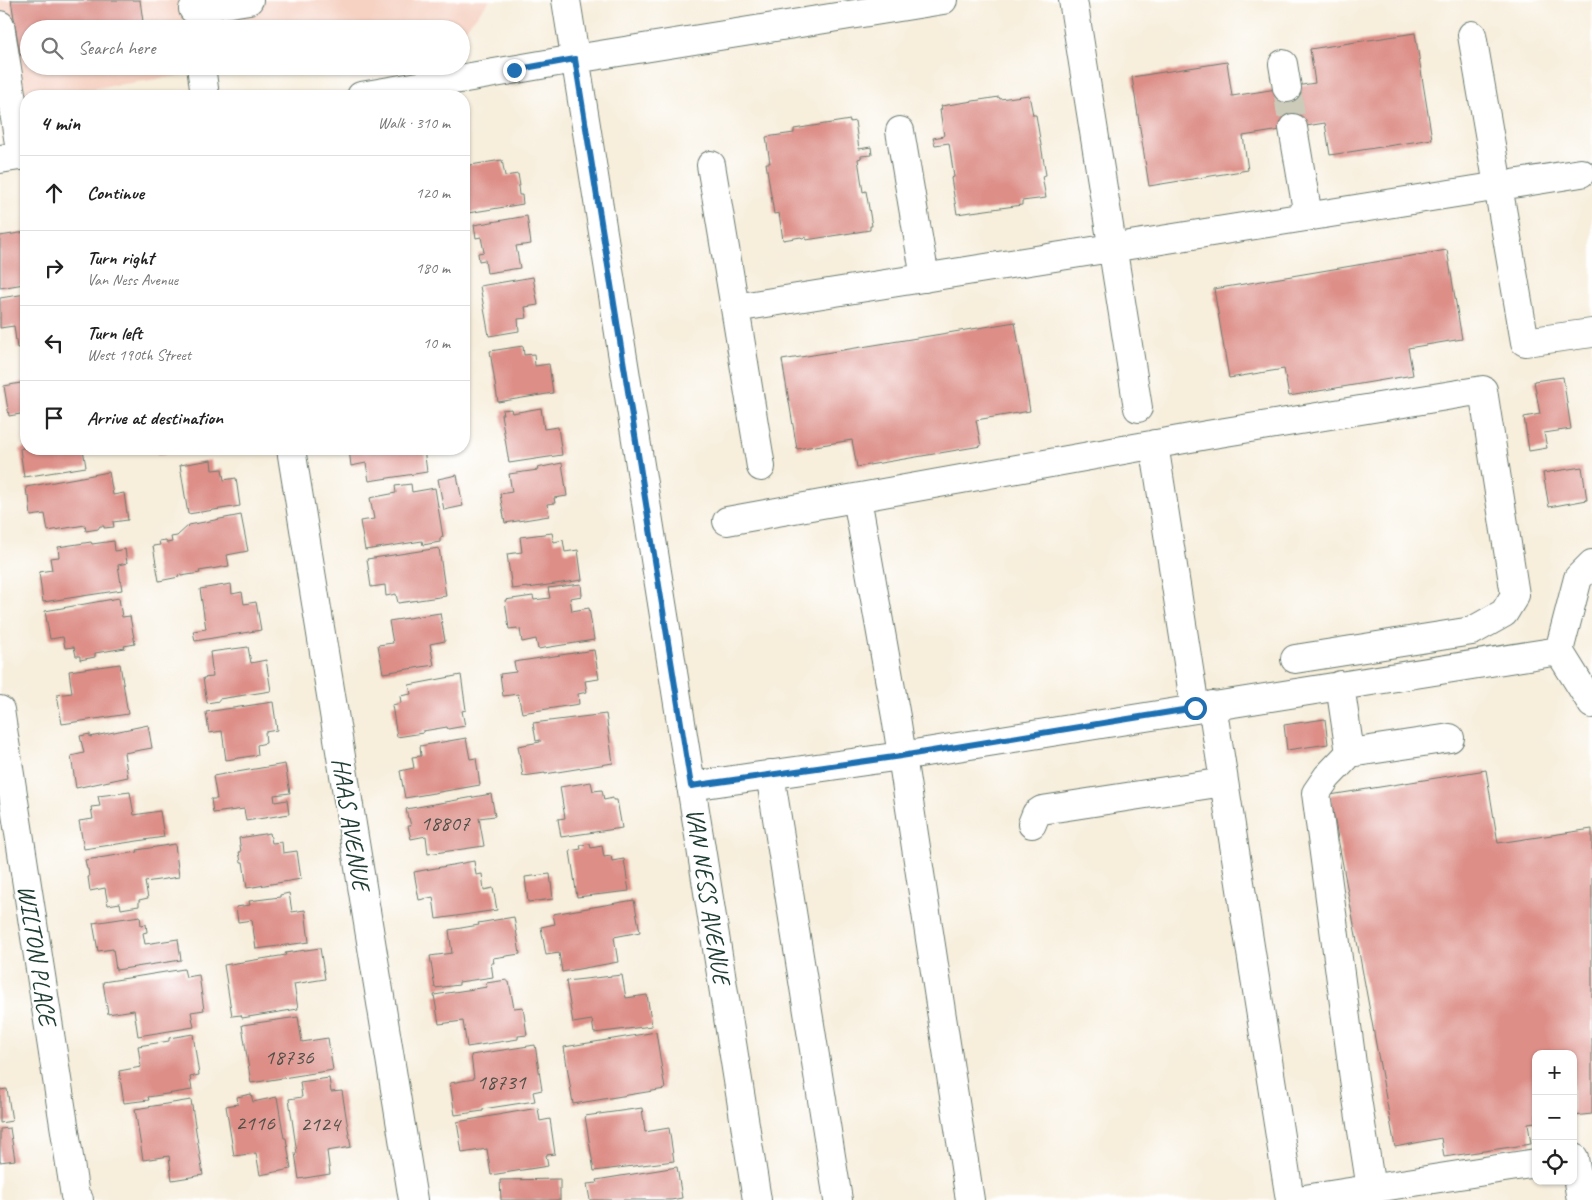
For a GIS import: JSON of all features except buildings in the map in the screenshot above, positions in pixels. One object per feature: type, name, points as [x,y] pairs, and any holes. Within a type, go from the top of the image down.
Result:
[{"type":"main road","points":[[193,12],[249,0]]},
{"type":"main road","name":"VAN NESS AVENUE","points":[[566,0],[757,1200]]},
{"type":"main road","points":[[396,90],[943,0]]},
{"type":"main road","points":[[1073,0],[1138,408]]},
{"type":"main road","points":[[0,25],[16,156]]},
{"type":"main road","points":[[1472,35],[1524,342],[1592,333]]},
{"type":"main road","points":[[202,75],[204,90]]},
{"type":"main road","points":[[1293,128],[1308,216]]},
{"type":"main road","points":[[900,131],[925,278]]},
{"type":"main road","points":[[712,165],[761,467]]},
{"type":"main road","points":[[735,308],[1581,173]]},
{"type":"main road","points":[[727,521],[1154,444],[1483,390],[1515,595],[1504,613],[1472,631],[1295,659]]},
{"type":"main road","points":[[1154,444],[1203,707],[1224,782],[1290,1200]]},
{"type":"main road","name":"HAAS AVENUE","points":[[292,455],[413,1200]]},
{"type":"main road","points":[[857,498],[896,718],[970,1200]]},
{"type":"main road","points":[[1592,564],[1578,578],[1559,651],[1592,704]]},
{"type":"main road","points":[[691,786],[901,756],[1559,651]]},
{"type":"main road","points":[[1340,685],[1350,753]]},
{"type":"main road","name":"WILTON PLACE","points":[[0,710],[75,1196],[79,1200]]},
{"type":"main road","points":[[1371,1189],[1354,1079],[1316,793],[1327,777],[1350,753],[1450,738]]},
{"type":"main road","points":[[770,774],[838,1200]]},
{"type":"main road","points":[[1032,824],[1036,814],[1042,810],[1224,782]]},
{"type":"main road","points":[[1577,1158],[1592,1155]]},
{"type":"main road","points":[[1298,1200],[1532,1165]]},
{"type":"main road","points":[[1577,1176],[1581,1200]]},
{"type":"shaded area","points":[[0,0],[490,0],[470,23],[470,20],[20,20],[20,75],[185,75],[84,90],[20,90],[20,100],[0,103]]},
{"type":"tunnel","points":[[1287,88],[1293,128]]},
{"type":"route","points":[[514,70],[575,59],[691,786],[901,756],[1195,708]]}]
